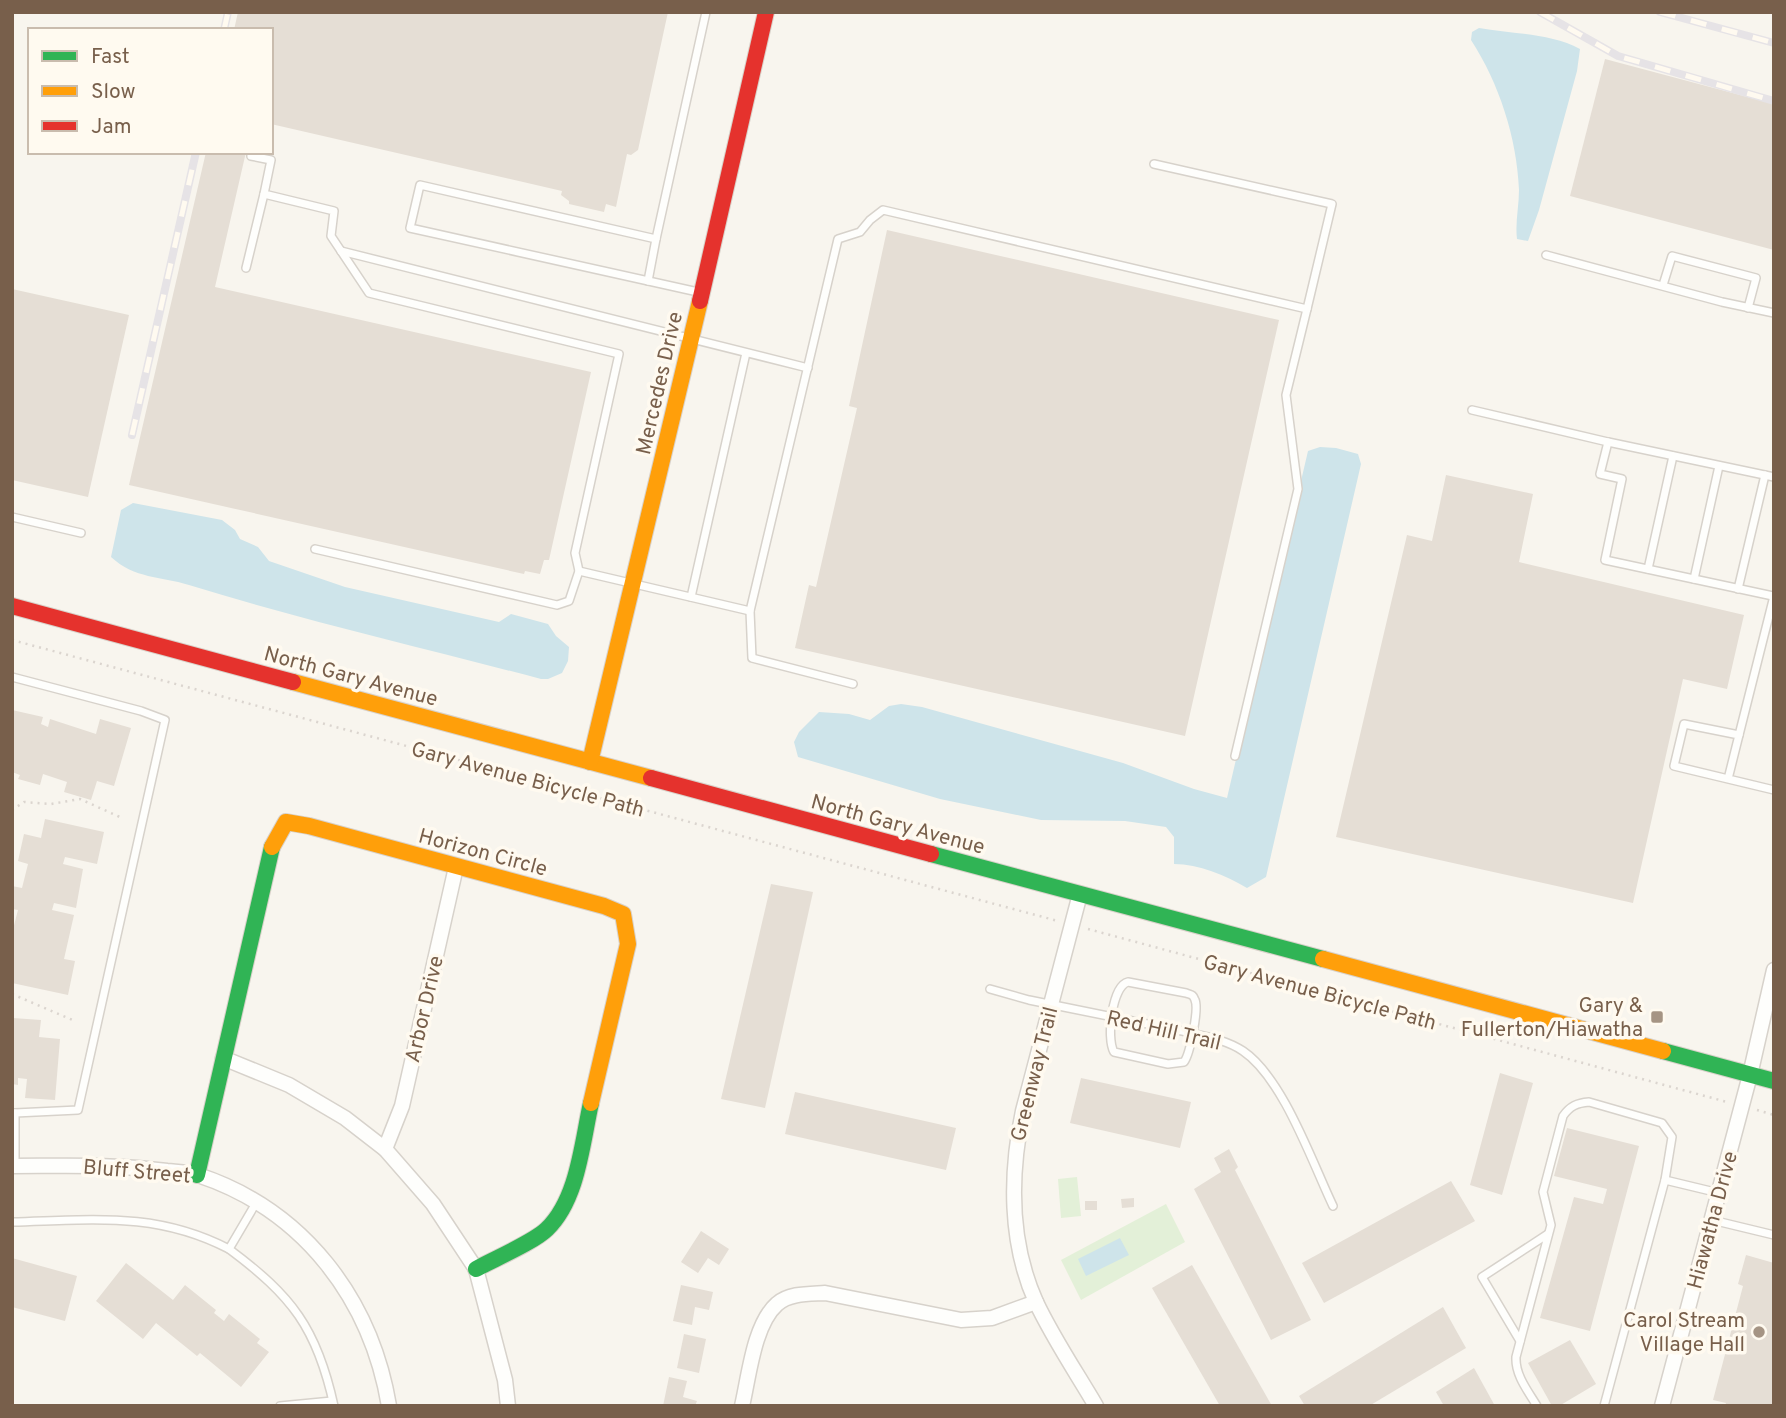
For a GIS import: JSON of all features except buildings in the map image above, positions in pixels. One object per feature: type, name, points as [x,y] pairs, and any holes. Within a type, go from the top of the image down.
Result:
[{"type":"street","name":"Mercedes Drive","points":[[590,762],[702,293],[765,12]]},
{"type":"street","name":"North Gary Avenue","points":[[12,606],[1774,1081]]},
{"type":"street","name":"Horizon Circle","points":[[197,1175],[270,850],[286,822],[604,906],[623,914],[628,944],[570,1195],[559,1215],[545,1231],[476,1269]]},
{"type":"street","name":"Arbor Drive","points":[[384,1149],[402,1107],[456,867]]},
{"type":"street","name":"Greenway Trail","points":[[1080,894],[1023,1111],[1014,1160],[1013,1198],[1021,1253],[1036,1302],[1096,1406]]},
{"type":"street","name":"Hiawatha Drive","points":[[1662,1406],[1750,1075],[1774,970]]},
{"type":"street","points":[[223,1058],[289,1085],[345,1118],[384,1149],[433,1204],[476,1269],[505,1380],[508,1406]]},
{"type":"street","name":"Bluff Street","points":[[14,1166],[137,1167],[197,1175],[256,1203],[310,1244],[345,1287],[358,1309],[381,1366],[388,1406]]},
{"type":"street","points":[[774,1287],[781,1301]]},
{"type":"street","points":[[743,1406],[764,1321],[781,1301],[802,1294],[825,1293],[961,1320],[992,1318],[1036,1302]]},
{"type":"lane","points":[[648,281],[706,12]]},
{"type":"lane","points":[[246,268],[271,160],[251,156]]},
{"type":"lane","points":[[1154,164],[1332,204],[1286,395],[1298,489],[1235,756]]},
{"type":"lane","points":[[656,239],[420,186],[410,228],[702,293]]},
{"type":"lane","points":[[264,194],[334,211],[331,236],[369,293],[619,354],[575,553],[579,571],[569,601],[557,605],[315,549]]},
{"type":"lane","points":[[853,684],[751,657],[750,611],[838,239],[860,232],[883,210],[1307,309]]},
{"type":"lane","points":[[341,251],[808,368]]},
{"type":"lane","points":[[1546,255],[1774,313]]},
{"type":"lane","points":[[1663,285],[1672,256],[1756,278],[1748,308]]},
{"type":"lane","points":[[691,597],[746,353]]},
{"type":"lane","points":[[1472,410],[1774,477]]},
{"type":"lane","points":[[1608,442],[1600,474],[1622,479],[1605,560],[1773,596],[1728,779]]},
{"type":"lane","points":[[1648,569],[1673,456]]},
{"type":"lane","points":[[1693,579],[1719,466]]},
{"type":"lane","points":[[1738,589],[1765,475]]},
{"type":"lane","points":[[12,517],[81,533]]},
{"type":"lane","points":[[579,571],[750,611]]},
{"type":"lane","points":[[12,677],[141,711],[165,720],[78,1110],[14,1113],[14,1166]]},
{"type":"lane","points":[[1739,736],[1684,724],[1674,766],[1774,790]]},
{"type":"lane","points":[[1123,983],[1138,983],[1191,995],[1196,1003],[1187,1058],[1178,1064],[1168,1064],[1114,1052],[1110,1046],[1112,1017],[1119,988],[1123,983]]},
{"type":"lane","name":"Red Hill Trail","points":[[990,989],[1192,1033],[1216,1039],[1241,1050],[1262,1067],[1278,1089],[1333,1206]]},
{"type":"lane","points":[[1537,1406],[1515,1366],[1548,1234],[1550,1216],[1543,1192],[1560,1123],[1569,1108],[1589,1102],[1662,1123],[1672,1137],[1665,1180],[1604,1406]]},
{"type":"lane","points":[[1665,1180],[1719,1194]]},
{"type":"lane","points":[[229,1249],[256,1203]]},
{"type":"lane","points":[[1712,1220],[1774,1235]]},
{"type":"lane","points":[[12,1222],[141,1221],[188,1231],[229,1249],[278,1290],[306,1325],[328,1377],[333,1403],[280,1406]]},
{"type":"lane","points":[[1520,1341],[1482,1277],[1548,1234]]},
{"type":"path","name":"Gary Avenue Bicycle Path","points":[[12,640],[1044,918]]},
{"type":"path","points":[[12,810],[24,802],[51,804],[80,799],[122,818]]},
{"type":"path","name":"Gary Avenue Bicycle Path","points":[[1092,930],[1711,1097]]},
{"type":"path","points":[[12,994],[75,1021]]},
{"type":"path","points":[[1763,1112],[1774,1115]]},
{"type":"green space","points":[[1077,1177],[1081,1216],[1061,1218],[1058,1179]]},
{"type":"green space","points":[[1166,1204],[1185,1242],[1081,1300],[1061,1260]]},
{"type":"water","points":[[1479,28],[1544,37],[1580,49],[1577,71],[1528,241],[1517,239],[1518,170],[1505,112],[1490,74],[1471,40],[1472,32]]},
{"type":"water","points":[[1320,447],[1358,454],[1361,464],[1266,877],[1247,888],[1212,871],[1174,864],[1174,837],[1166,827],[1125,821],[1041,820],[940,799],[798,757],[794,742],[799,732],[819,712],[849,714],[870,720],[889,706],[901,704],[922,707],[1123,763],[1227,798],[1308,451]]},
{"type":"water","points":[[133,503],[222,520],[235,530],[240,539],[258,547],[269,561],[345,587],[499,622],[511,614],[548,624],[556,636],[569,647],[568,661],[562,673],[541,679],[139,573],[111,557],[121,510]]},
{"type":"water","points":[[1120,1238],[1129,1255],[1086,1276],[1078,1259]]},
{"type":"railway","points":[[224,28],[228,12]]},
{"type":"railway","points":[[1540,12],[1618,56],[1774,101]]},
{"type":"railway","points":[[1660,12],[1774,43]]},
{"type":"railway","points":[[132,435],[196,154]]},
{"type":"traffic: fast","points":[[197,1175],[272,847]]},
{"type":"traffic: fast","points":[[931,854],[1323,959]]},
{"type":"traffic: fast","points":[[1663,1051],[1774,1081]]},
{"type":"traffic: fast","points":[[476,1269],[533,1239],[557,1217],[566,1202],[577,1170],[591,1103]]},
{"type":"traffic: slow","points":[[590,762],[700,301]]},
{"type":"traffic: slow","points":[[293,682],[651,778]]},
{"type":"traffic: slow","points":[[272,847],[286,822],[309,826],[604,906],[623,914],[628,944],[591,1103]]},
{"type":"traffic: slow","points":[[1323,959],[1663,1051]]},
{"type":"traffic: jam","points":[[700,301],[766,12]]},
{"type":"traffic: jam","points":[[12,606],[293,682]]},
{"type":"traffic: jam","points":[[651,778],[931,854]]},
{"type":"place","name":"Gary & Fullerton/Hiawatha","points":[[1657,1017]]},
{"type":"place","name":"Carol Stream Village Hall","points":[[1759,1332]]}]
